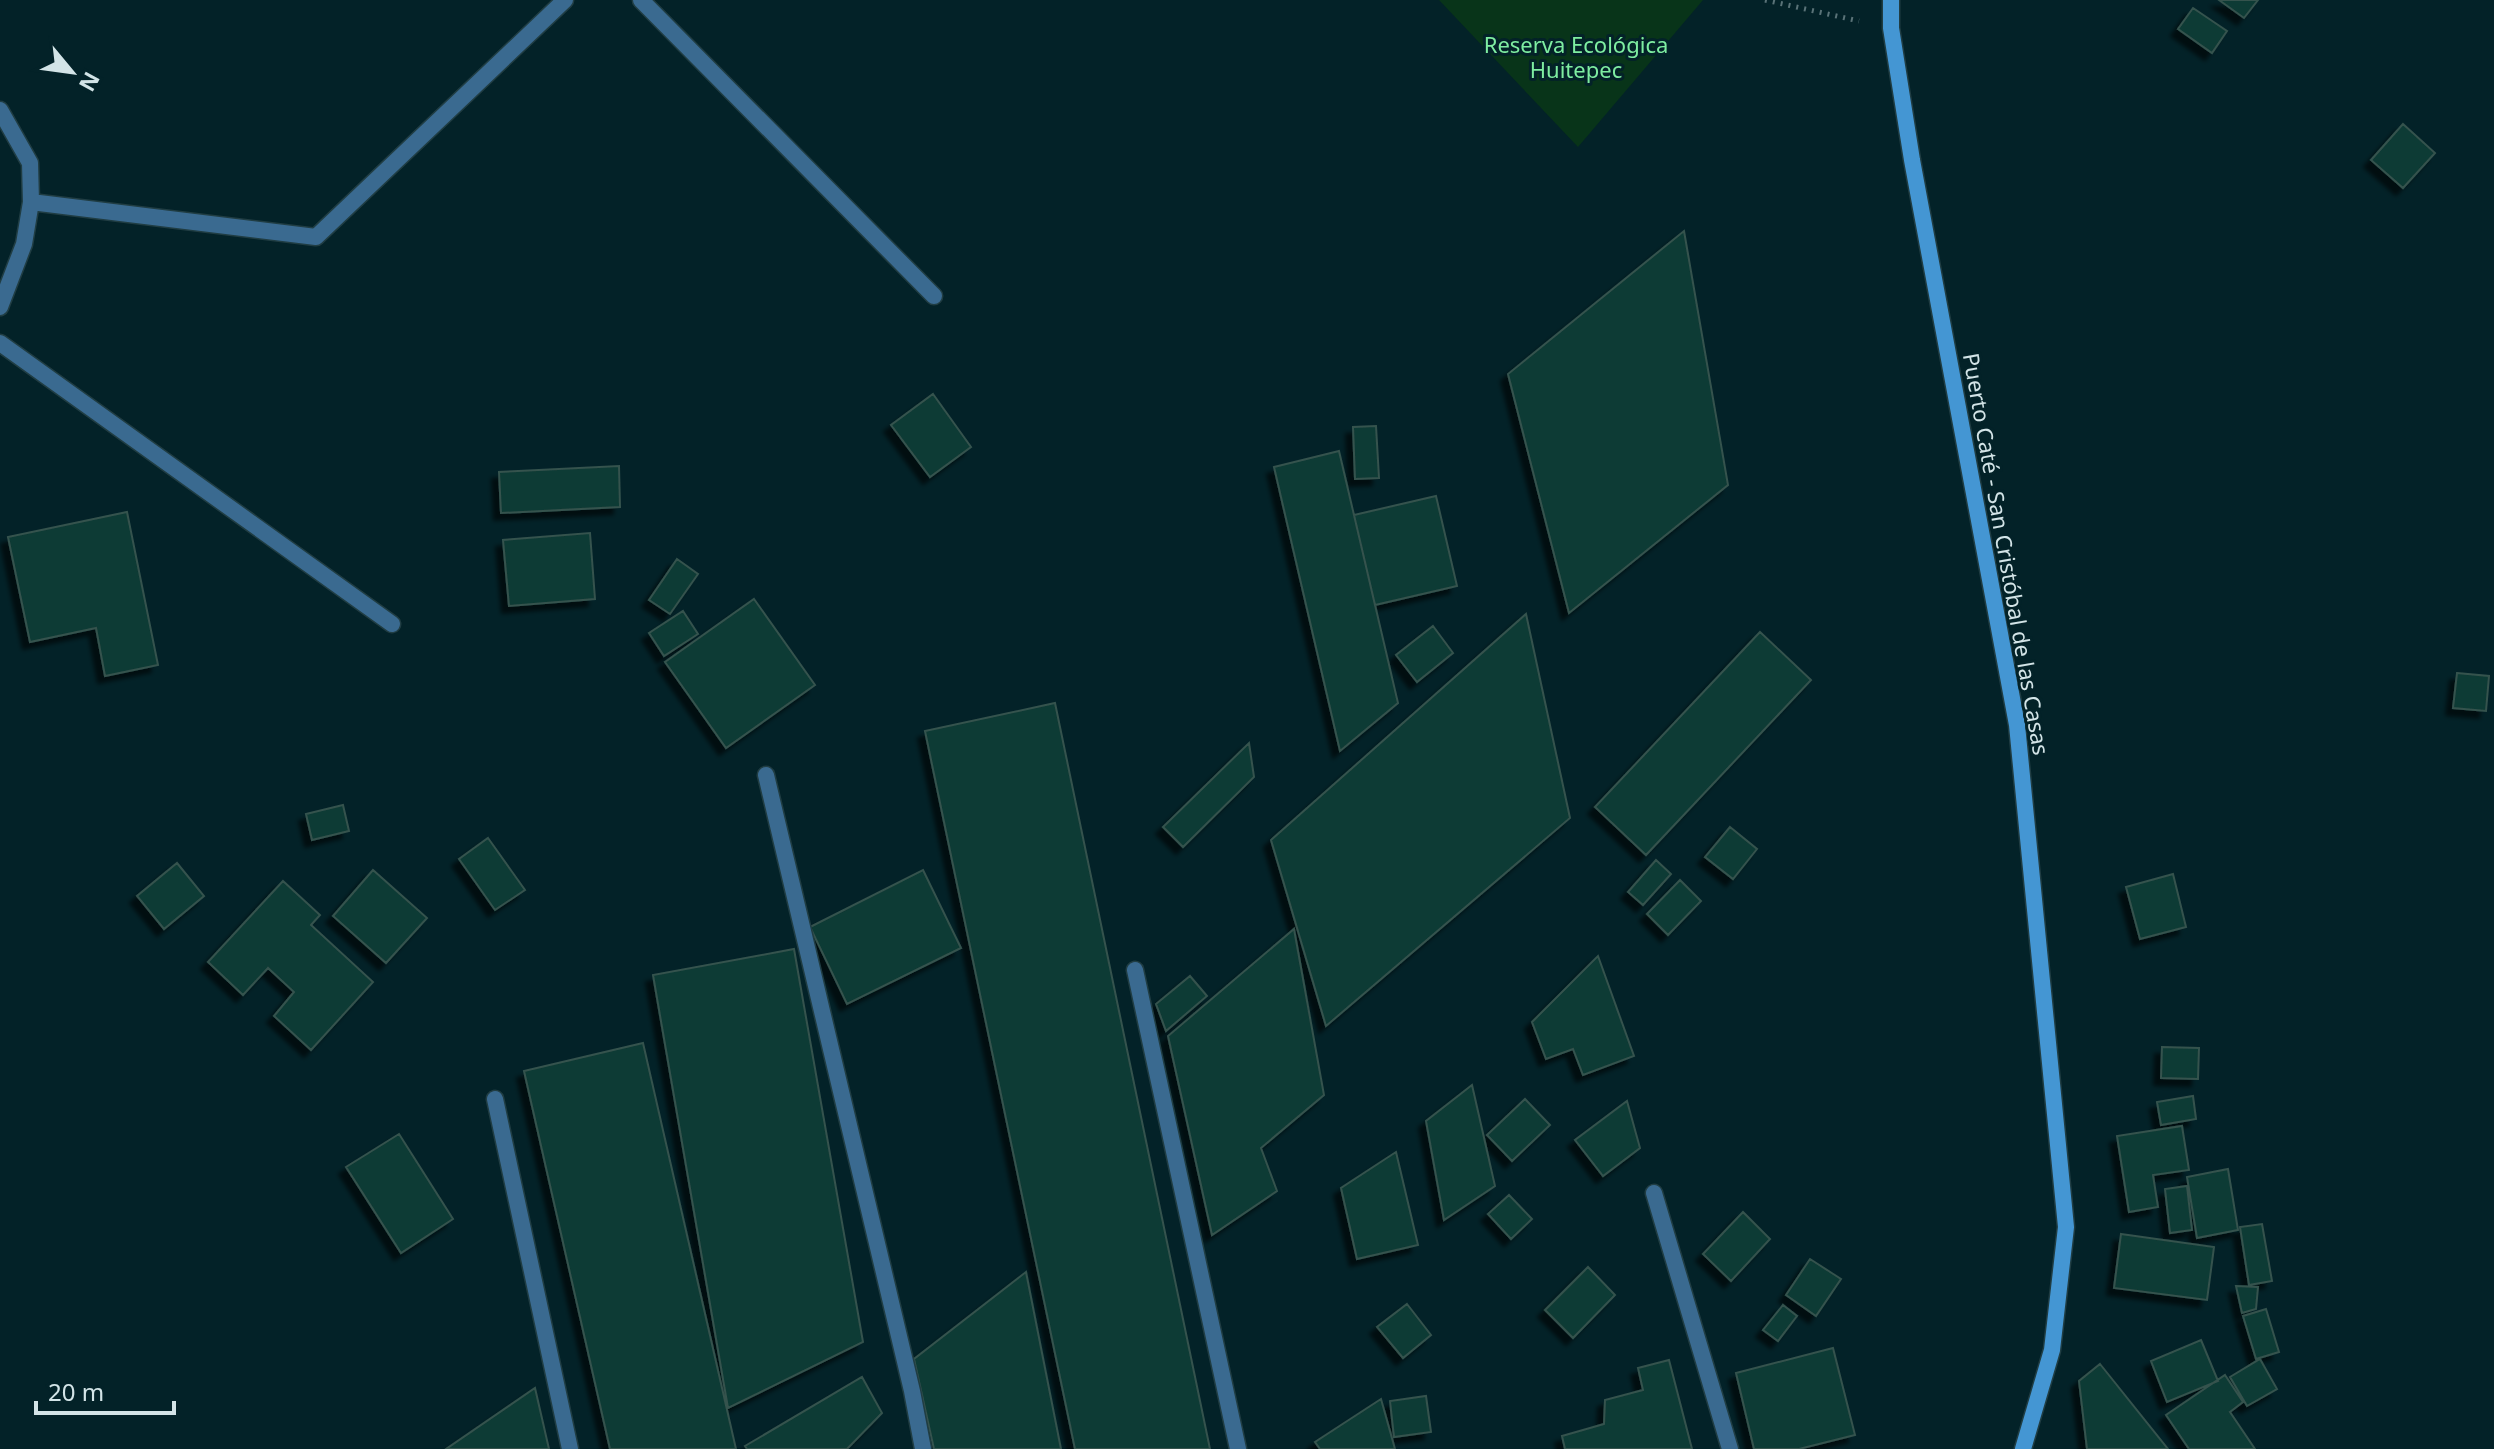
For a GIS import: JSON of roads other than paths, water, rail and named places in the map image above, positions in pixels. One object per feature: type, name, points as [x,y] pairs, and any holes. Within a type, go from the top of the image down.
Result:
[{"type":"main road","name":"Puerto Caté - San Cristóbal de las Casas","points":[[1891,0],[1891,28],[1912,160],[2017,725],[2066,1227],[2052,1350],[2023,1449]]},
{"type":"street","points":[[31,202],[316,237],[565,0]]},
{"type":"street","points":[[641,0],[934,296]]},
{"type":"street","points":[[0,110],[30,163],[31,202],[24,244],[0,307]]},
{"type":"street","points":[[0,343],[392,624]]},
{"type":"street","points":[[766,775],[912,1391],[923,1449]]},
{"type":"street","points":[[1135,970],[1238,1449]]},
{"type":"street","points":[[495,1099],[570,1449]]},
{"type":"street","points":[[1654,1193],[1730,1449]]},
{"type":"park label","name":"Reserva Ecológica Huitepec","points":[[1576,58]]}]
